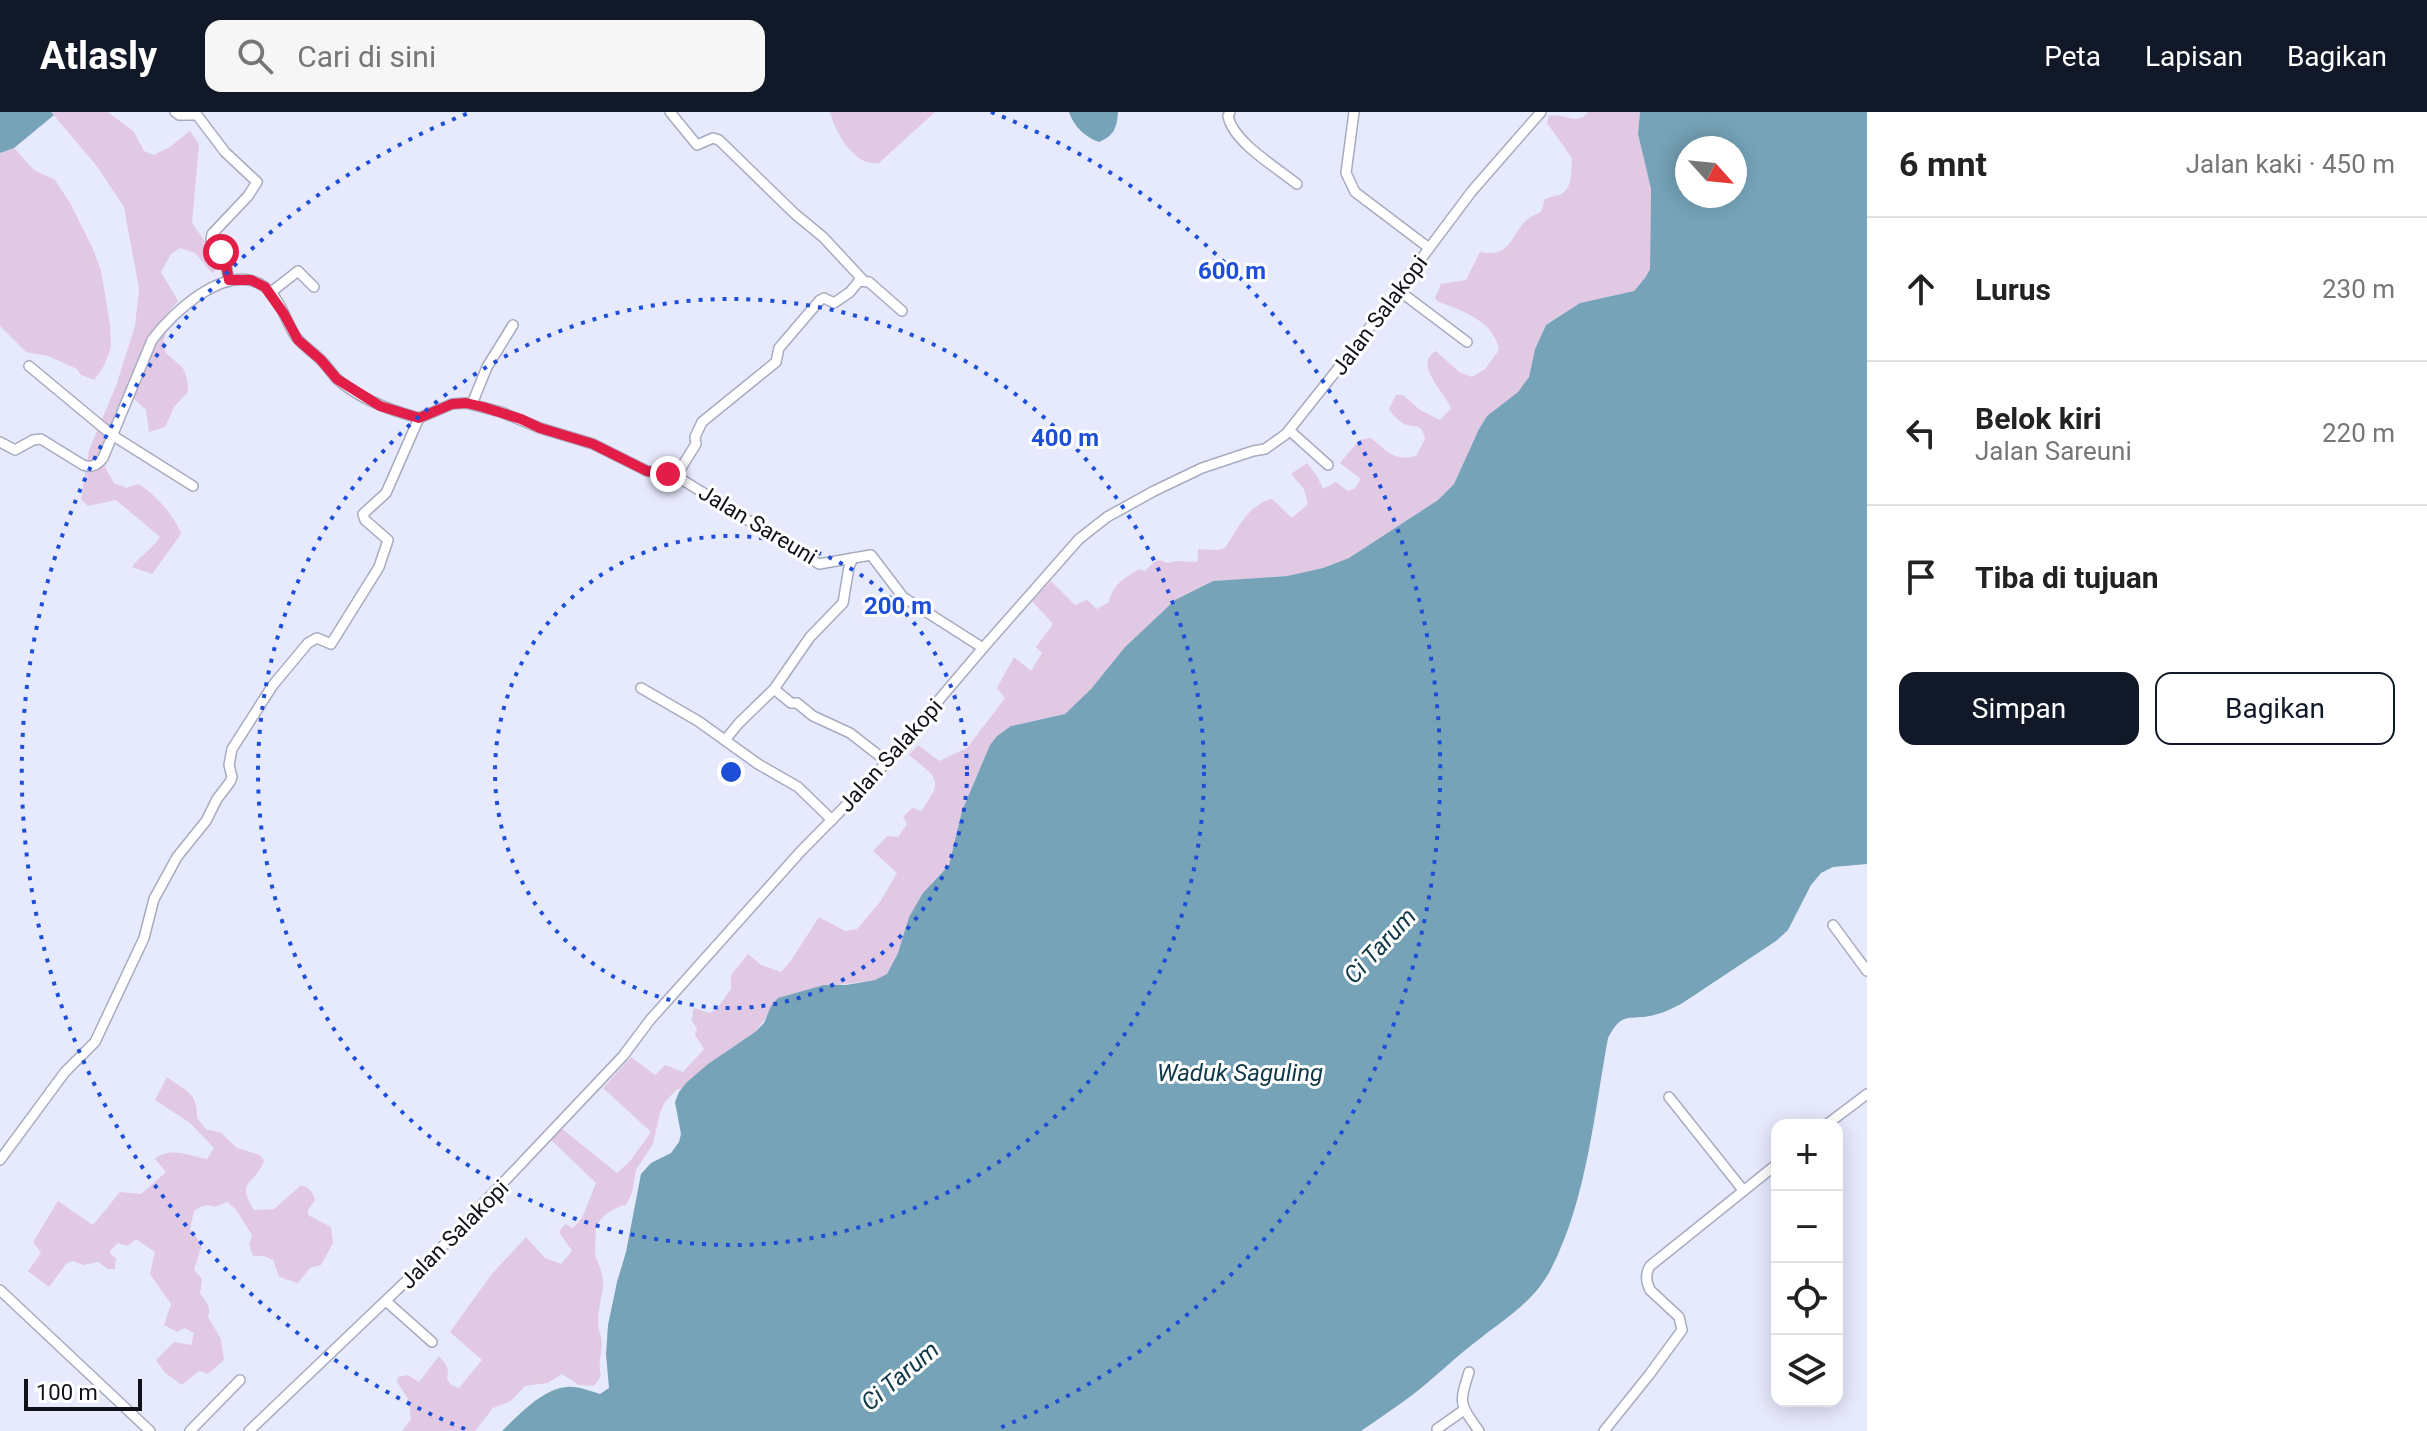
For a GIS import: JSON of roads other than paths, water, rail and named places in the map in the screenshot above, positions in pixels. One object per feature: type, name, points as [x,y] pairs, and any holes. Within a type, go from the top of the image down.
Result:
[{"type":"street","points":[[175,112],[179,115],[197,115],[225,152],[257,182],[212,234],[211,240],[225,260],[229,280]]},
{"type":"street","points":[[670,112],[697,145],[713,138],[719,140],[823,237],[863,280],[902,311]]},
{"type":"street","points":[[1230,112],[1231,127],[1243,142],[1297,184]]},
{"type":"street","points":[[1354,112],[1346,173],[1349,183],[1355,192],[1429,248]]},
{"type":"street","name":"Jalan Salakopi","points":[[249,1431],[387,1302],[504,1184],[623,1056],[650,1020],[784,870],[886,761],[1079,539],[1107,517],[1154,491],[1202,468],[1265,449],[1289,430],[1472,191],[1541,112]]},
{"type":"street","points":[[270,293],[298,271],[314,287]]},
{"type":"street","points":[[0,442],[15,450],[41,439],[88,467],[98,464],[144,355],[163,326],[184,305],[229,280],[251,280],[265,287],[298,340],[337,379],[380,406],[419,418],[386,493],[362,516],[388,540],[379,567],[331,644],[317,638],[310,641],[258,708],[232,749],[230,782],[206,821],[174,862],[154,899],[144,938],[95,1042],[59,1078],[0,1160]]},
{"type":"street","points":[[676,476],[696,444],[695,437],[702,422],[776,362],[779,348],[820,300],[824,298],[834,303],[863,280]]},
{"type":"street","points":[[1398,290],[1467,342]]},
{"type":"street","points":[[472,404],[487,367],[513,325]]},
{"type":"street","points":[[29,366],[112,435],[193,486]]},
{"type":"street","name":"Jalan Sareuni","points":[[419,418],[452,404],[472,404],[501,412],[593,444],[647,471],[676,476],[819,564],[871,555],[903,597],[983,648]]},
{"type":"street","points":[[1289,430],[1328,465]]},
{"type":"street","points":[[725,740],[774,689],[810,637],[843,603],[853,558]]},
{"type":"street","points":[[641,688],[698,721],[758,764],[798,787],[832,820]]},
{"type":"street","points":[[774,689],[813,716],[850,733],[886,761]]},
{"type":"street","points":[[1833,925],[1867,971]]},
{"type":"street","points":[[1834,1119],[1867,1094]]},
{"type":"street","points":[[1669,1097],[1743,1190]]},
{"type":"street","points":[[1604,1431],[1682,1330],[1679,1317],[1647,1285],[1650,1266],[1771,1169]]},
{"type":"street","points":[[0,1290],[150,1431]]},
{"type":"street","points":[[387,1302],[432,1342]]},
{"type":"street","points":[[1469,1372],[1462,1397],[1464,1410],[1479,1431]]},
{"type":"street","points":[[190,1431],[240,1380]]},
{"type":"street","points":[[1437,1429],[1464,1410]]},
{"type":"water","points":[[0,112],[51,112],[54,115],[14,148],[0,153]]},
{"type":"water","points":[[1069,112],[1118,112],[1117,122],[1108,137],[1099,142],[1081,131]]},
{"type":"water","name":"Waduk Saguling","points":[[1640,112],[1867,112],[1867,864],[1833,867],[1821,873],[1811,885],[1788,930],[1681,1004],[1654,1015],[1625,1019],[1617,1024],[1608,1038],[1588,1156],[1573,1214],[1551,1269],[1537,1290],[1420,1389],[1361,1431],[502,1431],[549,1392],[575,1387],[600,1394],[609,1388],[606,1354],[608,1325],[641,1174],[651,1163],[671,1153],[679,1142],[681,1134],[675,1102],[679,1092],[708,1064],[755,1032],[764,1023],[778,998],[824,985],[875,980],[887,974],[898,953],[909,917],[923,893],[949,865],[962,811],[990,745],[997,736],[1011,726],[1065,714],[1091,689],[1125,647],[1175,600],[1213,581],[1287,576],[1323,568],[1349,558],[1438,500],[1454,484],[1487,416],[1518,392],[1529,377],[1535,349],[1546,325],[1580,303],[1634,291],[1645,278],[1650,269],[1651,189],[1638,134]]},
{"type":"water label","name":"Ci Tarum","points":[[1380,946]]},
{"type":"water label","name":"Ci Tarum","points":[[900,1376]]}]
